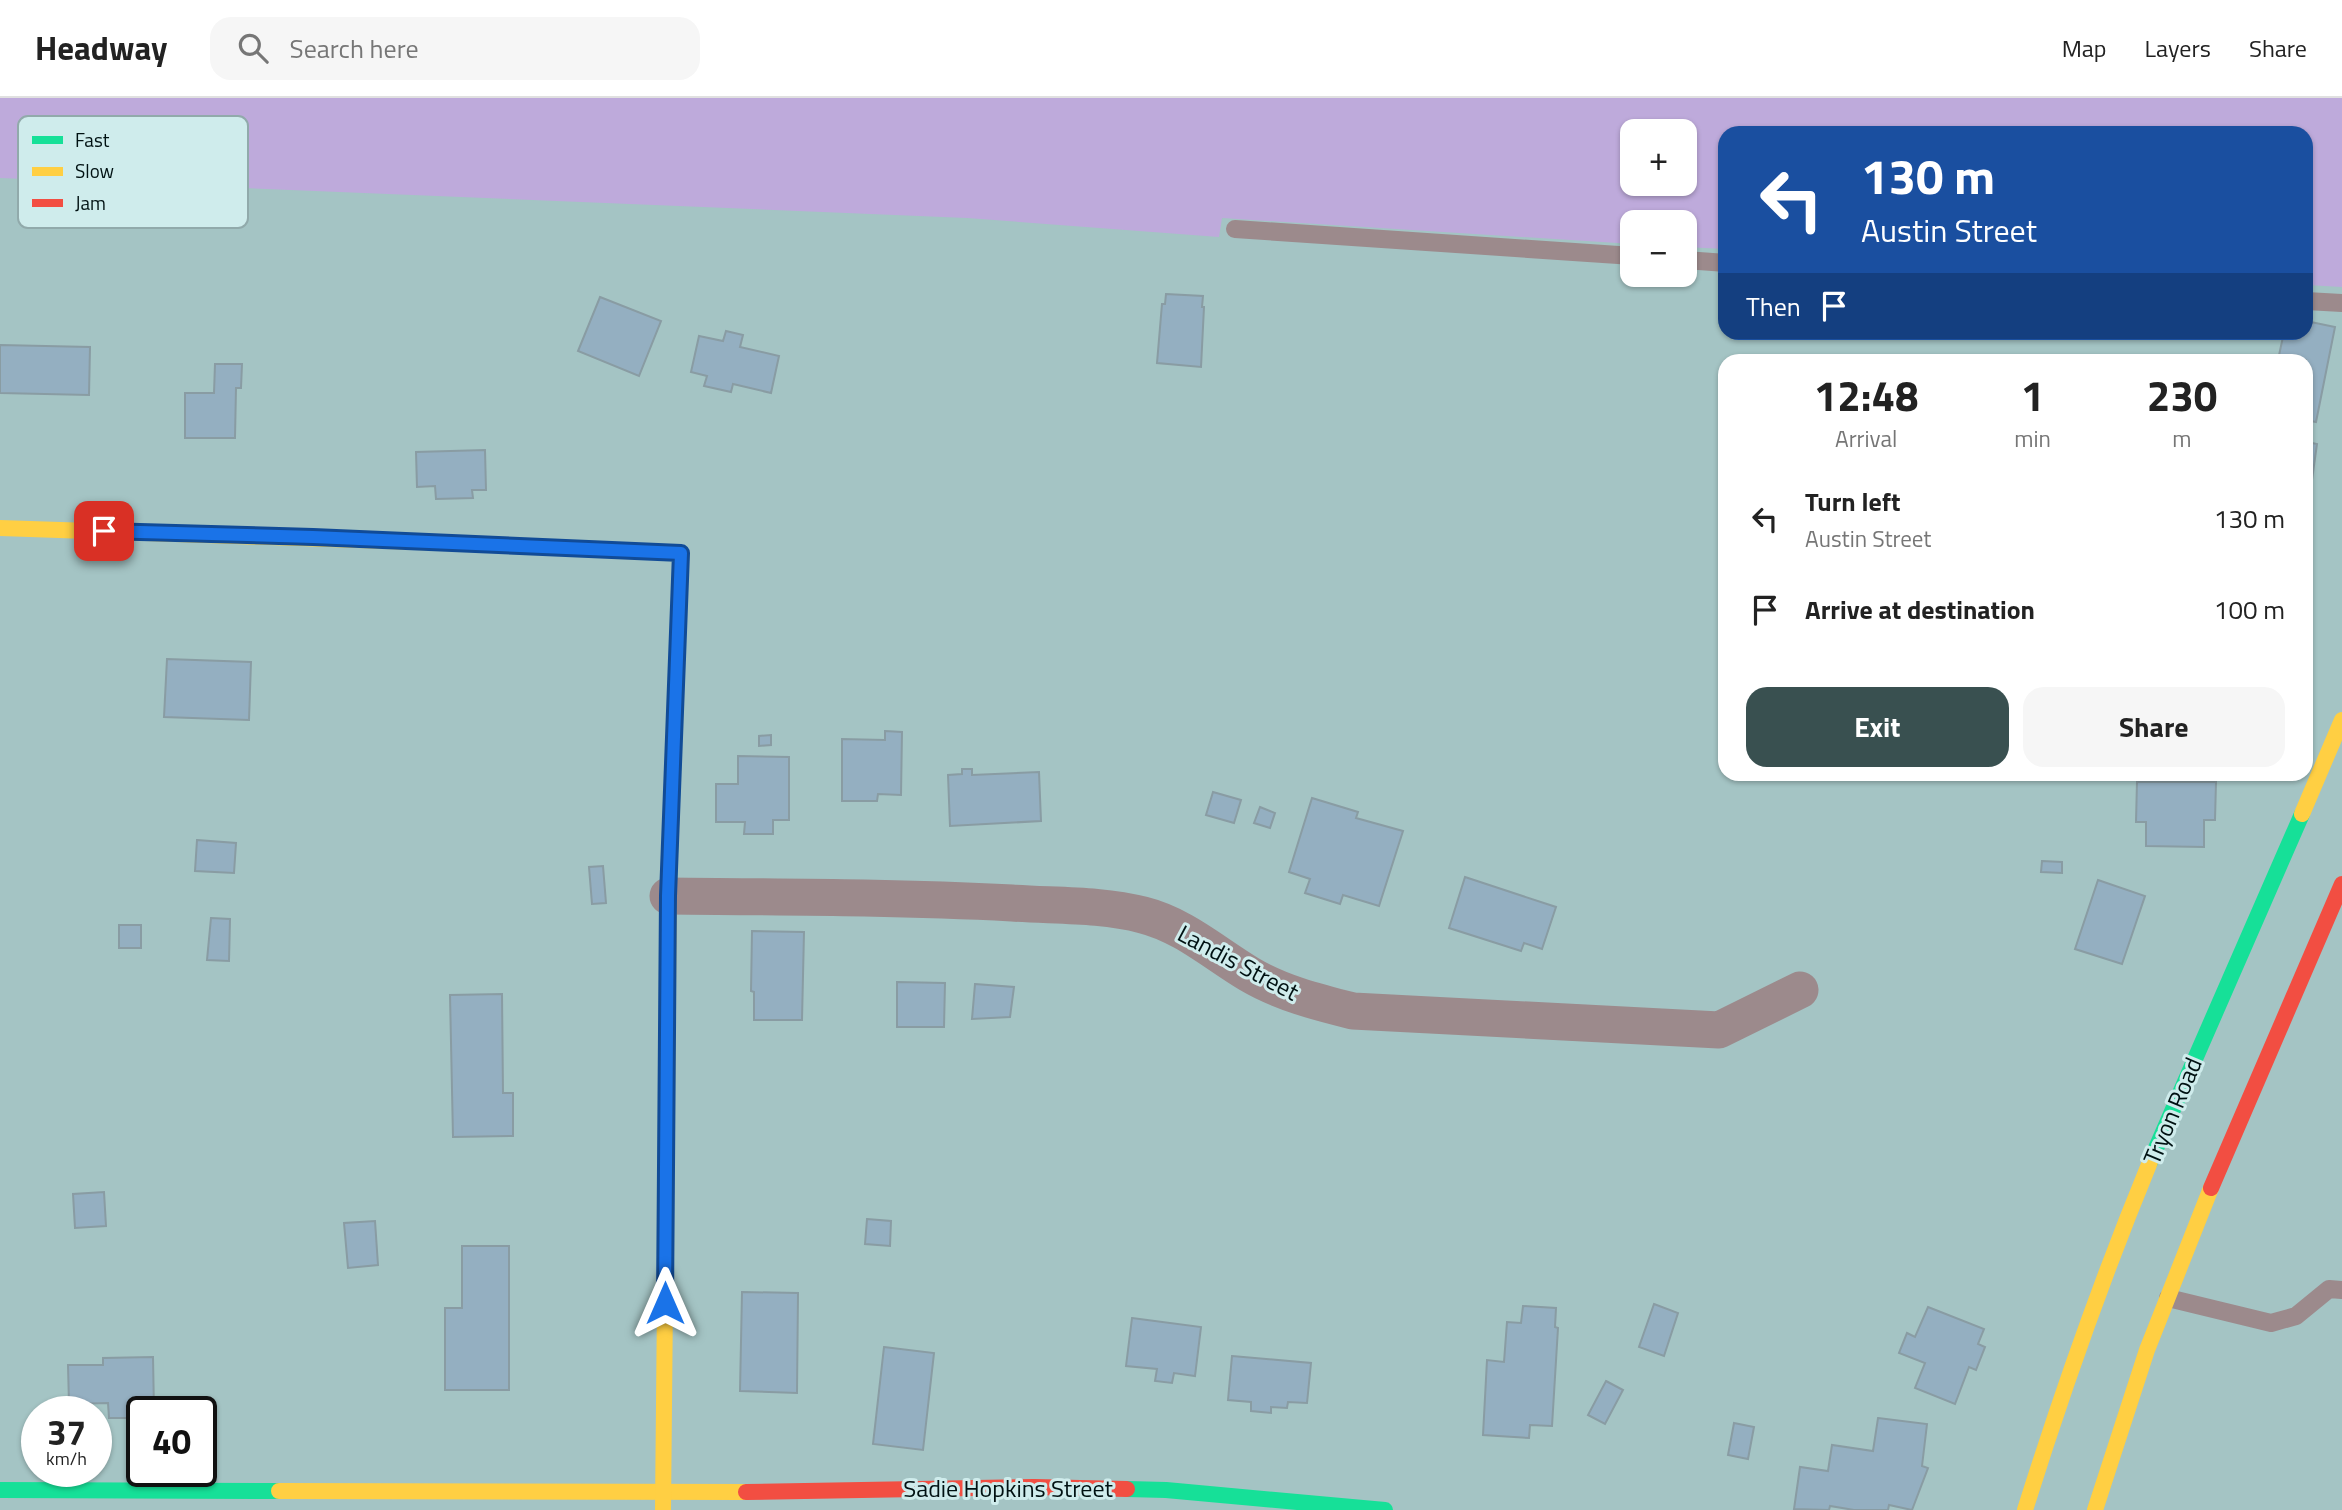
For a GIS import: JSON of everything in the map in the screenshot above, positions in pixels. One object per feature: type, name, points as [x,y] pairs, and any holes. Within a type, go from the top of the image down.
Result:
[{"type":"street","points":[[0,528],[313,537],[681,553],[668,896],[663,1510]]},
{"type":"street","name":"Tryon Road","points":[[2025,1510],[2066,1375],[2111,1259],[2169,1117],[2342,720]]},
{"type":"street","points":[[2095,1510],[2129,1398],[2168,1298],[2342,884]]},
{"type":"street","name":"Landis Street","points":[[668,896],[912,897],[1108,909],[1145,915],[1209,946],[1250,975],[1300,998],[1353,1011],[1719,1030],[1800,990]]},
{"type":"street","name":"Sadie Hopkins Street","points":[[0,1490],[663,1493],[1034,1488],[1166,1490],[1272,1505],[1385,1510]]},
{"type":"lane","points":[[1236,229],[1620,256]]},
{"type":"lane","points":[[1697,261],[1718,262]]},
{"type":"lane","points":[[2313,301],[2342,303]]},
{"type":"lane","points":[[2168,1298],[2271,1323],[2296,1316],[2329,1289],[2342,1290]]},
{"type":"shaded area","points":[[0,98],[2342,98],[2342,287],[2313,285],[2313,126],[1718,126],[1718,249],[1697,248],[1697,210],[1620,210],[1620,243],[1222,218],[1219,237],[967,218],[248,188],[248,116],[18,116],[18,179],[0,178]]},
{"type":"building","points":[[1166,294],[1203,296],[1201,367],[1157,363],[1162,304],[1165,304]]},
{"type":"building","points":[[600,297],[661,321],[639,376],[578,351]]},
{"type":"building","points":[[2313,322],[2335,327],[2316,422],[2313,421],[2313,354],[2279,354],[2282,340],[2313,340]]},
{"type":"building","points":[[726,331],[743,335],[740,347],[779,356],[771,393],[733,384],[731,392],[704,386],[707,376],[691,372],[699,336],[723,341]]},
{"type":"building","points":[[0,345],[90,347],[89,395],[0,393]]},
{"type":"building","points":[[215,364],[242,364],[241,388],[236,388],[235,438],[185,438],[185,393],[214,393]]},
{"type":"building","points":[[2313,443],[2317,444],[2313,473]]},
{"type":"building","points":[[485,450],[486,490],[472,490],[473,498],[436,499],[435,486],[417,487],[416,452]]},
{"type":"building","points":[[167,659],[251,662],[249,720],[164,717]]},
{"type":"building","points":[[885,731],[902,732],[901,795],[878,794],[877,801],[842,801],[842,739],[885,740]]},
{"type":"building","points":[[771,735],[771,745],[759,746],[759,736]]},
{"type":"building","points":[[738,756],[789,757],[789,820],[773,820],[773,834],[744,834],[745,822],[716,822],[716,784],[738,784]]},
{"type":"building","points":[[962,769],[972,769],[972,775],[1039,772],[1041,821],[950,826],[948,775],[962,774]]},
{"type":"building","points":[[2137,782],[2216,782],[2215,820],[2204,820],[2204,847],[2146,846],[2146,822],[2136,822]]},
{"type":"building","points":[[1213,792],[1241,800],[1234,823],[1206,815]]},
{"type":"building","points":[[1312,798],[1358,812],[1356,818],[1403,831],[1379,906],[1343,895],[1340,904],[1305,893],[1310,879],[1289,872]]},
{"type":"building","points":[[1260,807],[1275,813],[1270,828],[1254,823]]},
{"type":"building","points":[[197,840],[236,843],[234,873],[195,871]]},
{"type":"building","points":[[2042,861],[2062,862],[2062,873],[2041,872]]},
{"type":"building","points":[[603,866],[606,903],[592,904],[589,867]]},
{"type":"building","points":[[1465,877],[1556,907],[1542,949],[1524,943],[1521,951],[1449,928]]},
{"type":"building","points":[[2098,880],[2145,896],[2122,964],[2075,949]]},
{"type":"building","points":[[211,918],[230,919],[229,961],[207,960]]},
{"type":"building","points":[[119,925],[141,925],[141,948],[119,948]]},
{"type":"building","points":[[752,931],[804,932],[802,1020],[754,1020],[754,992],[751,991]]},
{"type":"building","points":[[897,982],[945,983],[944,1027],[897,1027]]},
{"type":"building","points":[[975,984],[1014,987],[1010,1017],[972,1019]]},
{"type":"building","points":[[502,994],[503,1093],[513,1093],[513,1136],[453,1137],[450,995]]},
{"type":"building","points":[[104,1192],[106,1226],[75,1228],[73,1194]]},
{"type":"building","points":[[867,1219],[891,1221],[890,1246],[865,1244]]},
{"type":"building","points":[[375,1221],[378,1265],[348,1268],[344,1223]]},
{"type":"building","points":[[462,1246],[509,1246],[509,1390],[445,1390],[445,1308],[462,1308]]},
{"type":"building","points":[[742,1292],[798,1293],[797,1393],[740,1391]]},
{"type":"building","points":[[1654,1304],[1678,1313],[1664,1356],[1639,1347]]},
{"type":"building","points":[[1523,1306],[1556,1308],[1555,1327],[1558,1328],[1552,1426],[1530,1425],[1529,1438],[1483,1435],[1487,1360],[1504,1362],[1507,1322],[1521,1323]]},
{"type":"building","points":[[1928,1307],[1984,1329],[1978,1344],[1985,1347],[1976,1370],[1969,1367],[1955,1404],[1915,1388],[1925,1363],[1899,1353],[1907,1333],[1915,1337]]},
{"type":"building","points":[[1132,1318],[1201,1327],[1195,1376],[1174,1373],[1172,1383],[1155,1381],[1157,1369],[1126,1366]]},
{"type":"building","points":[[884,1347],[934,1353],[923,1450],[873,1444]]},
{"type":"building","points":[[1232,1356],[1311,1363],[1307,1403],[1288,1402],[1287,1408],[1271,1407],[1271,1413],[1251,1411],[1251,1402],[1228,1400]]},
{"type":"building","points":[[153,1357],[154,1396],[126,1396],[126,1418],[112,1418],[112,1396],[69,1396],[68,1365],[103,1365],[103,1358]]},
{"type":"building","points":[[1606,1381],[1623,1390],[1605,1424],[1588,1415]]},
{"type":"building","points":[[1878,1418],[1927,1424],[1922,1466],[1928,1468],[1912,1510],[1889,1505],[1888,1510],[1854,1510],[1830,1506],[1829,1510],[1794,1509],[1800,1467],[1828,1471],[1832,1445],[1873,1451]]},
{"type":"building","points":[[1734,1423],[1754,1427],[1748,1459],[1728,1455]]},
{"type":"traffic: fast","points":[[475,544],[681,553],[669,881]]},
{"type":"traffic: fast","points":[[2150,1162],[2302,814]]},
{"type":"traffic: fast","points":[[1127,1489],[1166,1490],[1385,1510]]},
{"type":"traffic: fast","points":[[0,1490],[279,1491]]},
{"type":"traffic: slow","points":[[0,528],[475,544]]},
{"type":"traffic: slow","points":[[2302,814],[2342,720]]},
{"type":"traffic: slow","points":[[663,1510],[669,881]]},
{"type":"traffic: slow","points":[[2025,1510],[2084,1334],[2150,1162]]},
{"type":"traffic: slow","points":[[2095,1510],[2147,1350],[2211,1188]]},
{"type":"traffic: slow","points":[[279,1491],[746,1492]]},
{"type":"traffic: jam","points":[[2211,1188],[2342,884]]},
{"type":"traffic: jam","points":[[746,1492],[1034,1487],[1127,1489]]},
{"type":"route","points":[[104,531],[681,553],[668,896],[665,1303]]}]
